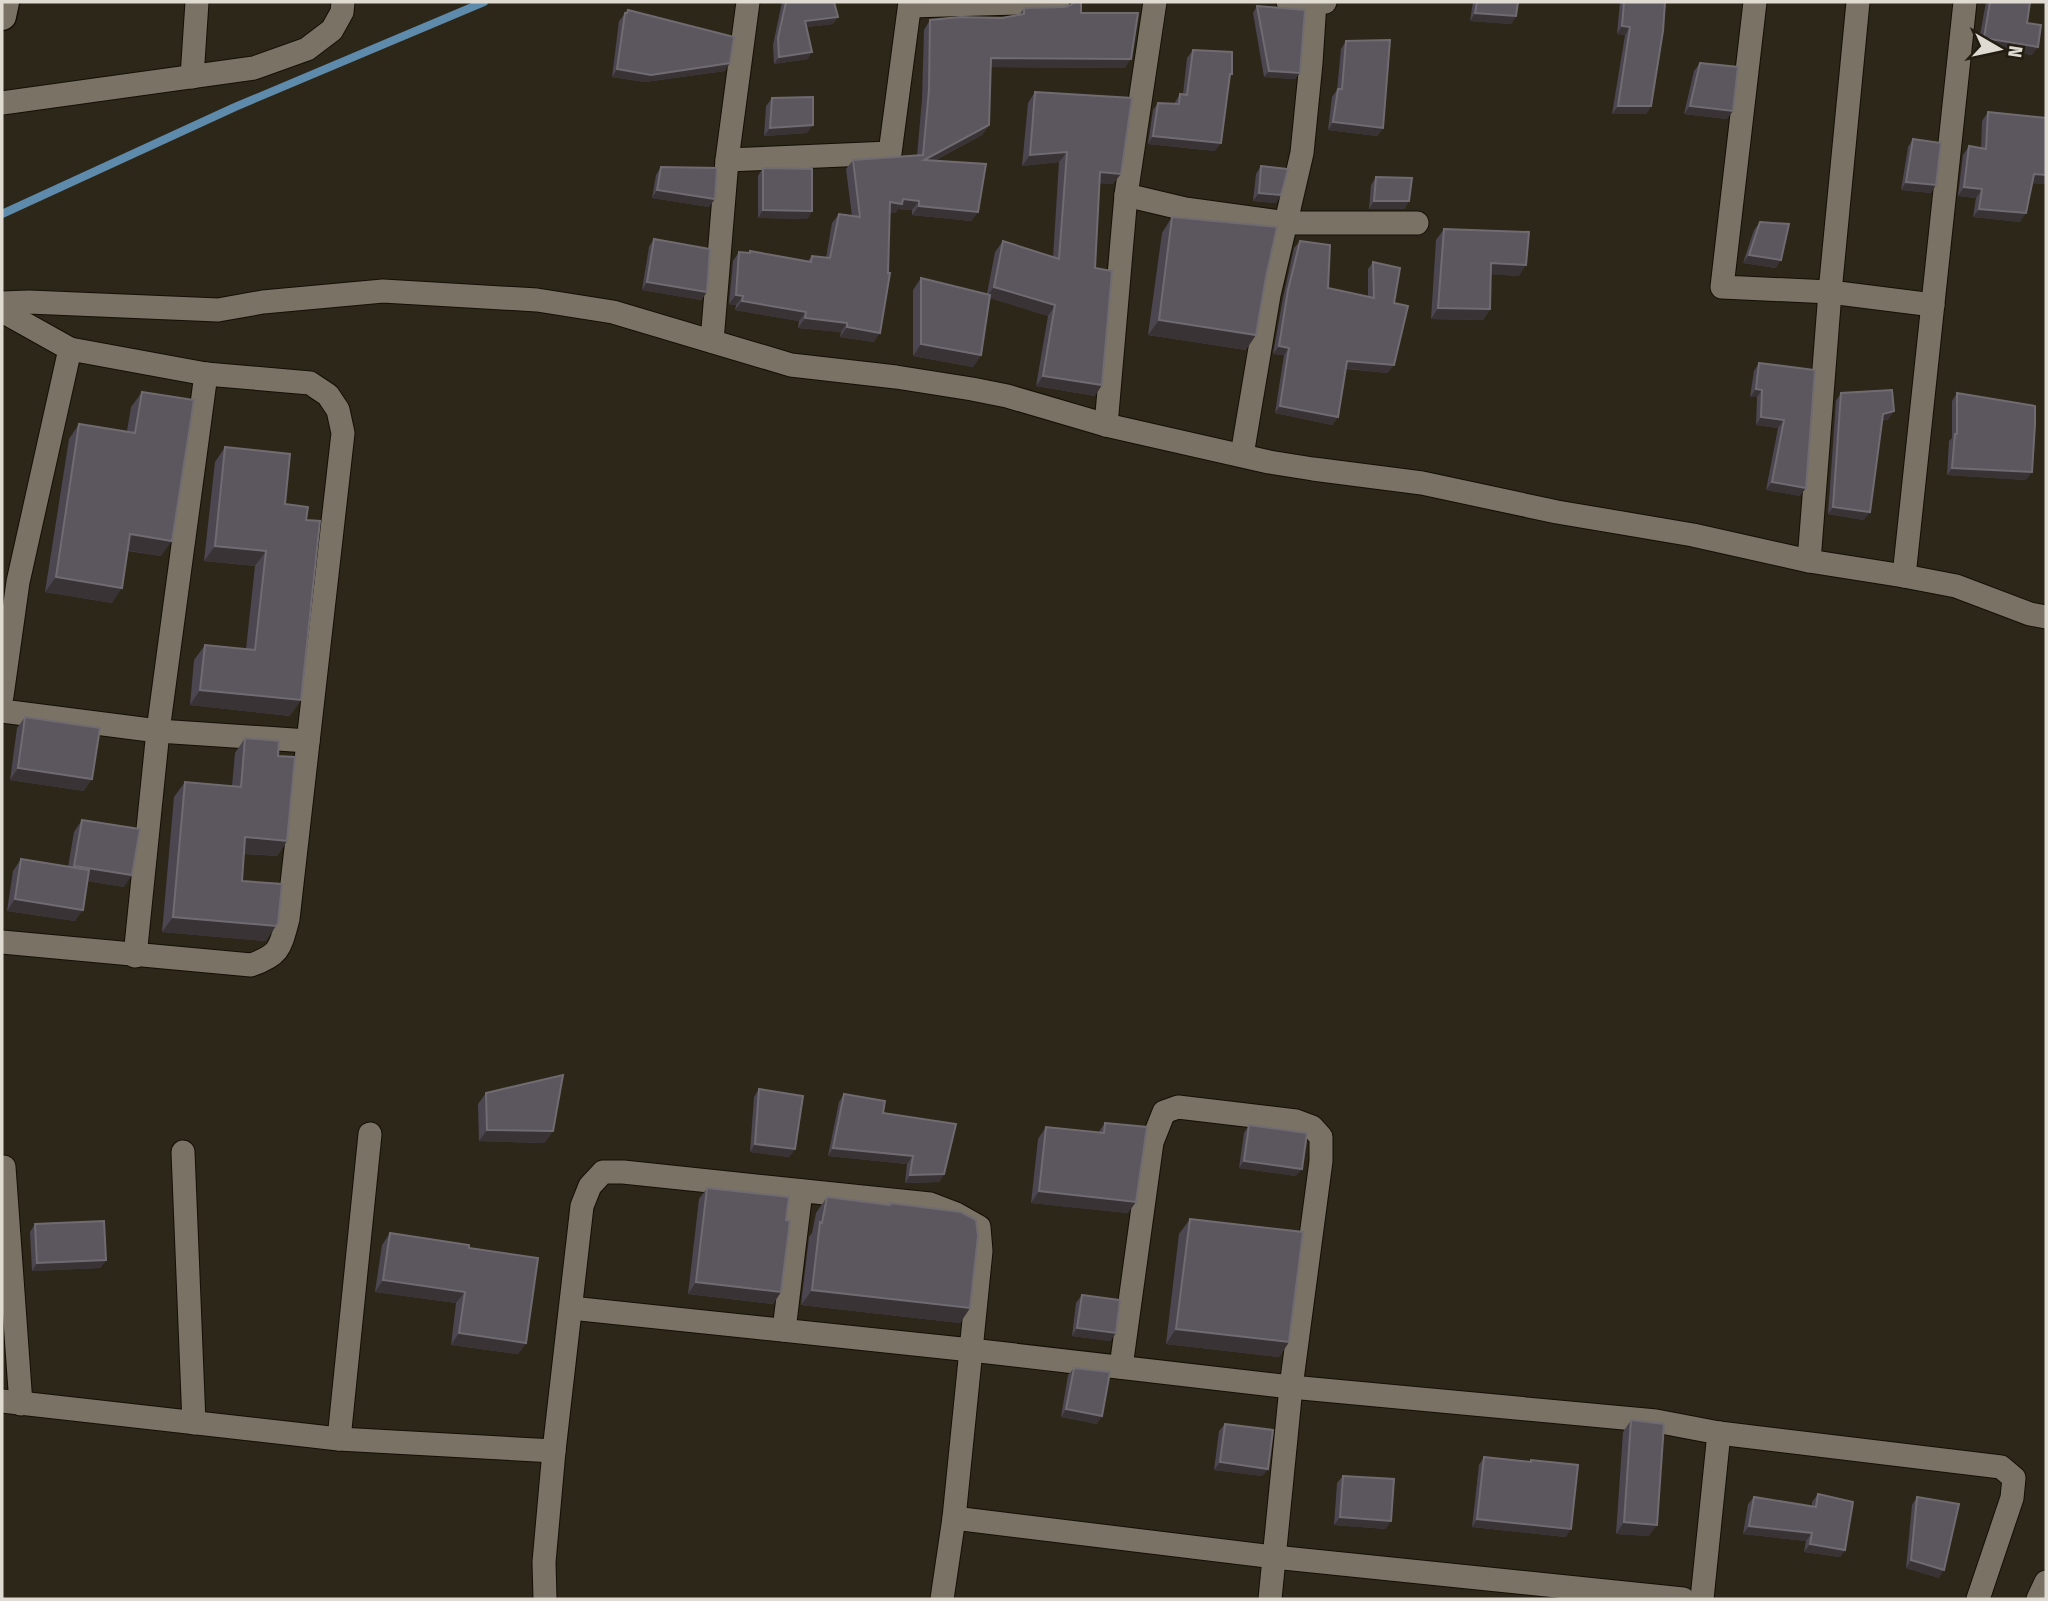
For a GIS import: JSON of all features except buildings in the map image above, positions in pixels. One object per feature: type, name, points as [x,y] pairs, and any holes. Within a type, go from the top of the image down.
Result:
[{"type":"street","points":[[2,16],[5,2]]},
{"type":"street","points":[[192,77],[197,2]]},
{"type":"street","points":[[2,103],[254,68],[306,49],[332,30],[342,12],[343,2]]},
{"type":"street","points":[[712,341],[727,160],[748,2]]},
{"type":"street","points":[[727,160],[890,153],[910,4],[1058,2]]},
{"type":"street","points":[[1106,425],[1126,195],[1155,2]]},
{"type":"street","points":[[1288,2],[1325,2]]},
{"type":"street","points":[[1242,455],[1269,295],[1302,153],[1315,2]]},
{"type":"street","points":[[1755,2],[1722,287],[1830,292],[1933,305]]},
{"type":"street","points":[[1809,561],[1830,292],[1858,2]]},
{"type":"street","points":[[1904,576],[1965,2]]},
{"type":"street","points":[[1126,195],[1185,209],[1287,223],[1417,223]]},
{"type":"street","points":[[2,303],[218,310],[263,302],[383,291],[537,300],[613,312],[791,365],[972,389],[1045,406],[1106,425],[1242,455],[1313,469],[1422,483],[1557,512],[1693,535],[1809,561],[1956,586],[2030,614],[2046,617]]},
{"type":"street","points":[[2,311],[70,349],[206,374],[310,383],[328,396],[338,410],[342,433],[288,919],[281,944],[270,958],[251,965],[2,942]]},
{"type":"street","points":[[2,696],[18,582],[70,349]]},
{"type":"street","points":[[135,956],[158,731],[206,374]]},
{"type":"street","points":[[2,710],[158,731],[309,741]]},
{"type":"street","points":[[1121,1367],[1152,1142],[1164,1112],[1178,1107],[1296,1121],[1312,1127],[1321,1137],[1321,1161],[1292,1387],[1270,1599]]},
{"type":"street","points":[[339,1439],[370,1134]]},
{"type":"street","points":[[183,1152],[194,1423]]},
{"type":"street","points":[[4,1167],[11,1403],[339,1439],[554,1451]]},
{"type":"street","points":[[545,1599],[544,1562],[554,1451],[582,1206],[590,1186],[603,1172],[930,1205],[956,1214],[979,1227],[981,1251],[954,1518],[942,1599]]},
{"type":"street","points":[[784,1330],[801,1191]]},
{"type":"street","points":[[571,1308],[1292,1387],[1656,1421],[1719,1433],[2001,1467],[2014,1478],[2012,1499],[1978,1599]]},
{"type":"street","points":[[1702,1599],[1719,1433]]},
{"type":"street","points":[[954,1518],[1275,1557],[1683,1599]]},
{"type":"waterway","points":[[2,214],[235,107],[484,2]]}]
